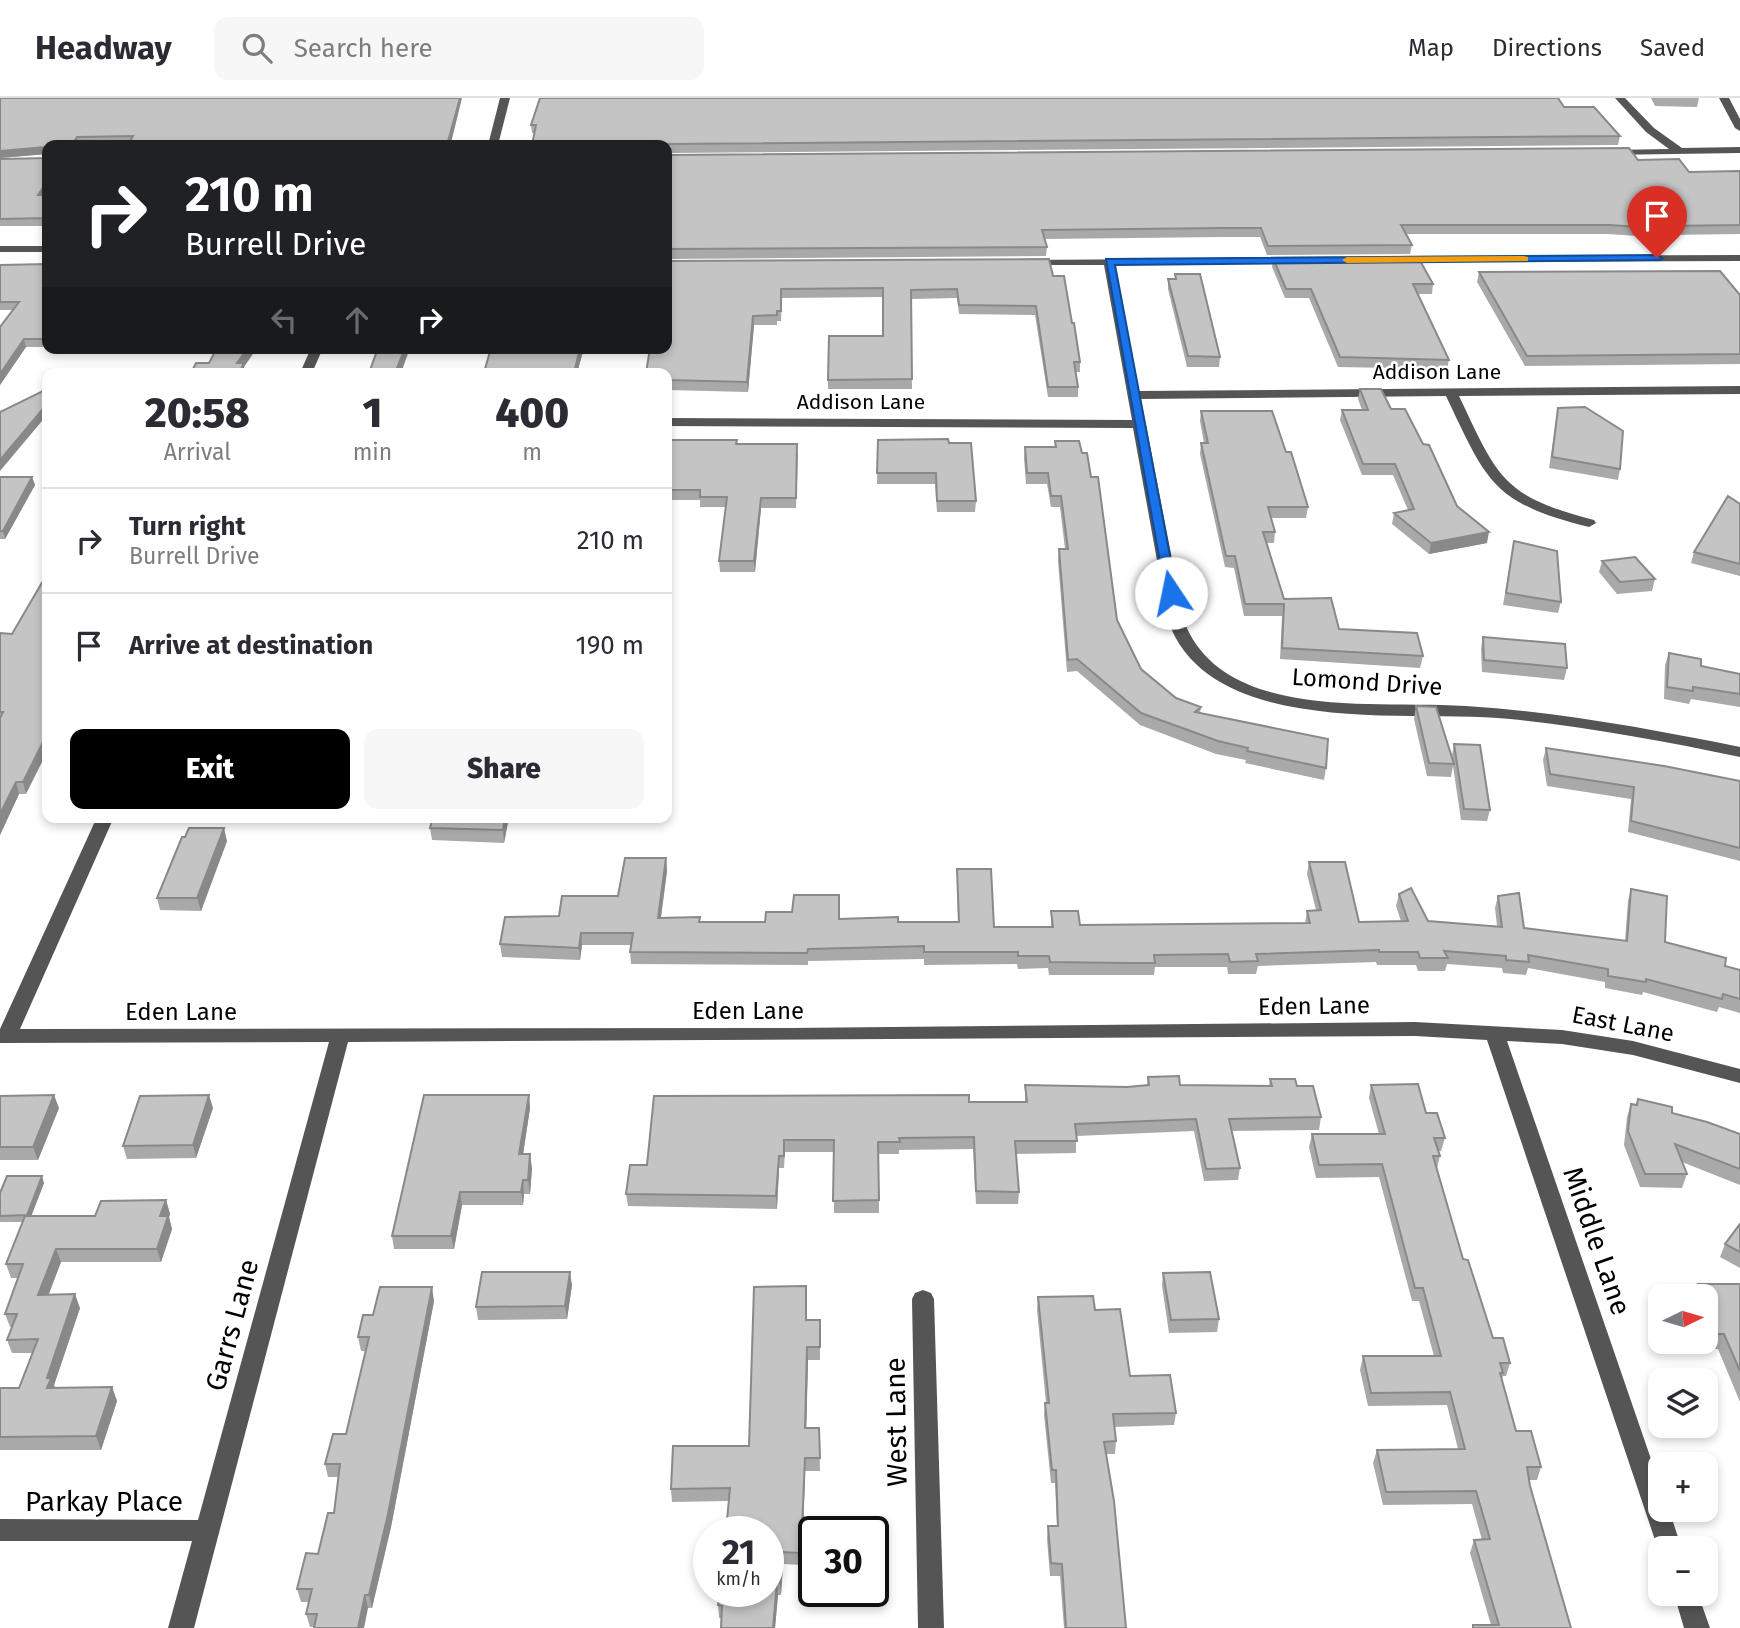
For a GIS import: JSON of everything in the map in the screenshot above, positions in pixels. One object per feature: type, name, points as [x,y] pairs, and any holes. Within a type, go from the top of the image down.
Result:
[{"type":"street","points":[[494,140],[505,98]]},
{"type":"street","points":[[1620,98],[1650,130],[1681,152]]},
{"type":"street","points":[[1724,98],[1740,128]]},
{"type":"street","points":[[1593,153],[1740,150]]},
{"type":"street","points":[[0,249],[42,249]]},
{"type":"street","points":[[1381,260],[1740,258]]},
{"type":"street","points":[[1006,262],[1311,260]]},
{"type":"street","name":"Lomond Drive","points":[[1109,262],[1180,636],[1201,663],[1234,684],[1291,702],[1318,706],[1467,711],[1553,719],[1654,734],[1740,752]]},
{"type":"street","name":"Addison Lane","points":[[1135,395],[1740,390]]},
{"type":"street","points":[[1451,393],[1486,467],[1500,485],[1534,509],[1589,523]]},
{"type":"street","name":"Addison Lane","points":[[672,422],[1138,424]]},
{"type":"street","points":[[4,1036],[104,823]]},
{"type":"street","name":"Eden Lane","points":[[4,1036],[340,1037],[1401,1029],[1495,1033]]},
{"type":"street","name":"East Lane","points":[[1495,1033],[1562,1037],[1633,1048],[1740,1076]]},
{"type":"street","name":"Middle Lane","points":[[1495,1033],[1666,1536]]},
{"type":"street","name":"Garrs Lane","points":[[181,1628],[340,1037]]},
{"type":"street","name":"West Lane","points":[[923,1299],[932,1628]]},
{"type":"street","name":"Parkay Place","points":[[0,1530],[207,1531]]},
{"type":"street","points":[[1690,1606],[1697,1628]]},
{"type":"building","points":[[0,98],[460,98],[448,140],[131,140],[133,136],[77,137],[75,140],[42,140],[42,147],[0,151]]},
{"type":"building","points":[[540,98],[1558,98],[1564,107],[1594,107],[1620,136],[672,144],[672,140],[533,140],[536,125],[531,125]]},
{"type":"building","points":[[1629,148],[1638,160],[1679,159],[1689,172],[1740,171],[1740,225],[1666,226],[1669,229],[1610,225],[1401,225],[1412,245],[1268,246],[1261,228],[1223,228],[1042,230],[1047,247],[672,249],[672,155]]},
{"type":"building","points":[[42,158],[42,189],[38,195],[42,195],[42,218],[0,219],[0,159]]},
{"type":"building","points":[[1418,257],[1433,284],[1413,284],[1449,360],[1340,357],[1311,289],[1286,289],[1273,258]]},
{"type":"building","points":[[1049,259],[1053,276],[1064,276],[1080,362],[1074,362],[1078,387],[1048,387],[1036,306],[959,305],[957,289],[911,290],[912,379],[828,380],[829,336],[883,336],[883,288],[781,289],[781,311],[777,311],[777,315],[753,316],[747,382],[672,380],[672,368],[647,368],[649,354],[672,354],[672,261]]},
{"type":"building","points":[[42,264],[42,339],[24,339],[0,374],[0,327],[19,302],[0,302],[0,265]]},
{"type":"building","points":[[1720,271],[1740,295],[1740,354],[1527,356],[1479,272]]},
{"type":"building","points":[[1175,274],[1200,274],[1220,357],[1188,356],[1168,279],[1176,279]]},
{"type":"building","points":[[214,354],[244,354],[237,363],[244,363],[242,368],[194,368],[196,363],[209,363]]},
{"type":"building","points":[[376,354],[403,354],[397,368],[371,368]]},
{"type":"building","points":[[489,354],[579,354],[575,368],[485,368]]},
{"type":"building","points":[[1360,389],[1381,389],[1391,409],[1405,409],[1423,444],[1429,445],[1457,506],[1489,532],[1431,543],[1394,513],[1414,509],[1395,464],[1363,464],[1342,410],[1368,410]]},
{"type":"building","points":[[42,391],[42,410],[0,460],[0,412]]},
{"type":"building","points":[[1585,407],[1623,431],[1620,469],[1552,457],[1558,408]]},
{"type":"building","points":[[1201,411],[1272,411],[1286,452],[1291,452],[1308,507],[1268,507],[1275,532],[1263,532],[1284,599],[1331,598],[1339,629],[1417,633],[1423,656],[1282,648],[1284,604],[1245,604],[1235,556],[1226,556],[1201,443],[1208,443]]},
{"type":"building","points":[[948,439],[949,443],[971,443],[976,501],[937,501],[936,473],[877,473],[878,440]]},
{"type":"building","points":[[672,440],[797,444],[796,498],[761,498],[754,561],[719,561],[727,497],[700,497],[700,490],[672,490]]},
{"type":"building","points":[[1055,441],[1079,441],[1082,453],[1087,453],[1091,477],[1098,477],[1117,620],[1141,669],[1176,698],[1201,707],[1195,712],[1328,739],[1326,768],[1247,751],[1248,748],[1218,741],[1141,713],[1077,659],[1068,660],[1059,549],[1068,549],[1061,496],[1051,496],[1048,473],[1027,473],[1025,447],[1056,447]]},
{"type":"building","points":[[0,477],[32,477],[3,531],[0,531]]},
{"type":"building","points":[[1728,496],[1740,504],[1740,564],[1694,552]]},
{"type":"building","points":[[1514,541],[1557,551],[1561,602],[1506,593]]},
{"type":"building","points":[[1635,557],[1655,579],[1620,582],[1602,561]]},
{"type":"building","points":[[42,583],[42,744],[23,782],[16,782],[0,814],[0,718],[3,712],[0,712],[0,633],[12,634]]},
{"type":"building","points":[[1483,637],[1565,644],[1567,668],[1484,660]]},
{"type":"building","points":[[1669,653],[1701,659],[1701,666],[1740,674],[1740,694],[1693,687],[1693,691],[1667,687]]},
{"type":"building","points":[[1416,706],[1436,707],[1454,764],[1429,763]]},
{"type":"building","points":[[1454,744],[1480,745],[1490,810],[1464,809]]},
{"type":"building","points":[[1546,748],[1740,781],[1740,848],[1631,821],[1634,787],[1550,774]]},
{"type":"building","points":[[431,823],[504,823],[503,830],[430,828]]},
{"type":"building","points":[[189,828],[224,828],[197,898],[157,898],[182,837],[185,837]]},
{"type":"building","points":[[625,858],[666,858],[658,918],[700,917],[699,922],[765,922],[766,912],[792,912],[794,895],[839,895],[839,919],[898,917],[898,922],[959,922],[957,869],[991,869],[994,927],[1053,927],[1051,911],[1078,911],[1080,925],[1310,923],[1307,911],[1321,910],[1309,862],[1345,862],[1359,922],[1408,921],[1399,894],[1411,888],[1428,921],[1502,927],[1498,896],[1519,893],[1524,928],[1627,941],[1631,889],[1667,896],[1665,942],[1726,958],[1725,966],[1740,970],[1740,999],[1723,994],[1722,999],[1646,979],[1646,982],[1608,976],[1608,969],[1528,955],[1529,962],[1506,960],[1506,956],[1444,951],[1448,958],[1420,958],[1418,952],[1379,950],[1256,954],[1258,961],[1230,962],[1228,954],[1154,955],[1155,963],[1128,963],[1050,962],[1049,956],[1018,956],[1018,952],[924,952],[924,946],[808,949],[807,953],[630,952],[633,933],[581,933],[579,948],[500,944],[505,917],[559,916],[562,896],[618,896]]},
{"type":"building","points":[[1179,1076],[1180,1085],[1272,1086],[1270,1079],[1295,1079],[1297,1086],[1313,1086],[1321,1117],[1229,1119],[1240,1168],[1206,1169],[1196,1119],[1075,1124],[1077,1141],[1015,1141],[1019,1192],[976,1191],[974,1137],[899,1138],[900,1142],[878,1142],[879,1200],[833,1201],[834,1140],[784,1140],[784,1156],[779,1156],[776,1196],[626,1194],[630,1165],[647,1165],[654,1096],[969,1095],[969,1102],[1027,1102],[1025,1085],[1127,1087],[1149,1085],[1148,1077]]},
{"type":"building","points":[[1418,1084],[1426,1113],[1437,1113],[1445,1138],[1434,1138],[1440,1156],[1433,1156],[1463,1259],[1468,1260],[1493,1338],[1503,1338],[1510,1363],[1500,1363],[1503,1373],[1500,1373],[1516,1431],[1531,1431],[1541,1467],[1527,1467],[1530,1486],[1571,1628],[1473,1628],[1473,1625],[1499,1625],[1474,1540],[1490,1539],[1476,1491],[1386,1492],[1377,1450],[1465,1449],[1450,1392],[1371,1393],[1363,1356],[1441,1356],[1423,1288],[1415,1288],[1382,1164],[1319,1165],[1312,1134],[1385,1134],[1371,1085]]},
{"type":"building","points":[[54,1095],[33,1147],[0,1147],[0,1096]]},
{"type":"building","points":[[209,1095],[193,1145],[123,1146],[140,1096]]},
{"type":"building","points":[[424,1095],[529,1095],[519,1154],[530,1154],[528,1180],[523,1180],[521,1192],[460,1192],[451,1236],[392,1236]]},
{"type":"building","points":[[1638,1099],[1672,1107],[1672,1113],[1740,1134],[1740,1169],[1675,1144],[1687,1174],[1645,1174],[1628,1131],[1631,1104],[1637,1105]]},
{"type":"building","points":[[7,1176],[42,1176],[27,1215],[0,1216],[0,1193]]},
{"type":"building","points":[[166,1200],[160,1216],[168,1216],[157,1249],[56,1249],[38,1295],[75,1294],[47,1378],[51,1378],[47,1388],[112,1387],[96,1436],[0,1437],[0,1388],[19,1388],[38,1339],[7,1340],[17,1314],[5,1314],[23,1264],[6,1264],[25,1216],[95,1216],[101,1201]]},
{"type":"building","points":[[1740,1224],[1740,1252],[1725,1244]]},
{"type":"building","points":[[482,1272],[570,1272],[565,1306],[476,1307]]},
{"type":"building","points":[[1210,1272],[1219,1319],[1171,1320],[1163,1273]]},
{"type":"building","points":[[1718,1284],[1740,1284],[1740,1371],[1724,1334],[1718,1334]]},
{"type":"building","points":[[806,1286],[806,1320],[820,1320],[820,1347],[807,1347],[805,1428],[819,1428],[820,1458],[805,1458],[803,1516],[798,1516],[798,1553],[784,1552],[784,1516],[727,1516],[730,1488],[671,1489],[673,1446],[749,1446],[754,1287]]},
{"type":"building","points":[[380,1287],[432,1287],[388,1514],[369,1595],[365,1595],[358,1628],[314,1628],[317,1614],[306,1614],[312,1589],[297,1589],[306,1553],[318,1554],[328,1513],[334,1513],[340,1464],[325,1464],[333,1434],[346,1434],[369,1337],[358,1337],[363,1315],[373,1315]]},
{"type":"building","points":[[1093,1296],[1095,1310],[1120,1309],[1130,1376],[1170,1375],[1176,1413],[1113,1414],[1116,1441],[1104,1442],[1114,1501],[1126,1628],[1066,1628],[1062,1564],[1051,1563],[1048,1526],[1058,1526],[1056,1470],[1052,1470],[1045,1403],[1049,1403],[1038,1297]]},
{"type":"building","points":[[722,1607],[775,1607],[773,1628],[721,1628]]},
{"type":"slow traffic","points":[[1347,260],[1524,259]]},
{"type":"route","points":[[1171,593],[1109,262],[1657,258]]}]
